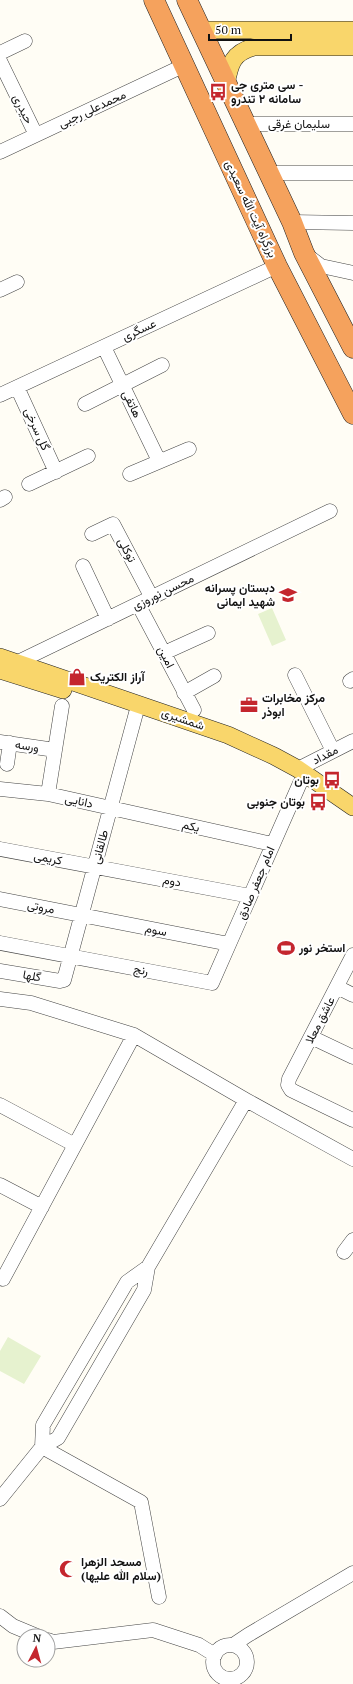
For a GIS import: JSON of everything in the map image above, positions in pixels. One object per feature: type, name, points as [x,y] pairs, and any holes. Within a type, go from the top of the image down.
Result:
[{"type":"highway","name":"بزرگراه آیت الله سعیدی","points":[[154,0],[277,266],[353,414]]},
{"type":"highway","points":[[187,0],[292,222],[304,253],[353,348]]},
{"type":"main road","points":[[202,30],[353,30]]},
{"type":"main road","points":[[226,84],[230,66],[238,54],[244,49],[254,47],[353,47]]},
{"type":"main road","name":"شمشیری","points":[[0,657],[11,668],[138,708],[224,744],[298,776],[350,808]]},
{"type":"street","points":[[0,53],[25,41]]},
{"type":"street","name":"حیدری","points":[[0,61],[36,135]]},
{"type":"street","name":"محمدعلی رجبی","points":[[0,152],[185,65]]},
{"type":"street","name":"سلیمان غرقی","points":[[245,124],[353,124]]},
{"type":"street","points":[[268,173],[353,173]]},
{"type":"street","points":[[292,222],[353,223]]},
{"type":"street","points":[[304,253],[321,266],[353,273]]},
{"type":"street","name":"عسگری","points":[[0,395],[277,266]]},
{"type":"street","points":[[0,290],[16,282]]},
{"type":"street","name":"هاتفی","points":[[104,347],[160,461]]},
{"type":"street","points":[[85,404],[162,364]]},
{"type":"street","name":"گل سرخی","points":[[17,387],[56,472]]},
{"type":"street","points":[[130,474],[189,449]]},
{"type":"street","points":[[29,484],[88,456]]},
{"type":"street","name":"محسن نوروزی","points":[[11,668],[138,604],[330,511]]},
{"type":"street","name":"توکلی","points":[[92,534],[113,524],[152,598]]},
{"type":"street","points":[[82,566],[108,619]]},
{"type":"street","name":"امین","points":[[138,604],[194,710]]},
{"type":"street","points":[[164,653],[208,633]]},
{"type":"street","points":[[295,675],[333,751]]},
{"type":"street","points":[[184,693],[214,676]]},
{"type":"street","name":"ورسه","points":[[48,794],[62,706]]},
{"type":"street","name":"طالقانی","points":[[64,980],[138,708]]},
{"type":"street","name":"مقداد","points":[[298,776],[333,751],[353,741]]},
{"type":"street","points":[[5,742],[7,764]]},
{"type":"street","name":"ورسه","points":[[5,742],[55,750]]},
{"type":"street","name":"امام جعفر صادق","points":[[212,984],[272,844],[298,776]]},
{"type":"street","name":"دانایی","points":[[0,789],[48,794],[111,808]]},
{"type":"street","name":"یکم","points":[[111,808],[272,844]]},
{"type":"street","name":"کریمی","points":[[0,849],[95,867]]},
{"type":"street","name":"دوم","points":[[95,867],[250,896]]},
{"type":"street","name":"مروتی","points":[[0,899],[82,915]]},
{"type":"street","name":"سوم","points":[[82,915],[229,944]]},
{"type":"street","name":"رنج","points":[[0,943],[212,984]]},
{"type":"street","name":"عاشق معلا","points":[[353,955],[289,1079],[288,1085],[291,1090],[353,1120]]},
{"type":"street","name":"گلها","points":[[0,971],[60,981],[64,980]]},
{"type":"street","points":[[337,987],[353,995]]},
{"type":"street","points":[[0,999],[32,1003],[134,1035],[246,1100],[353,1159]]},
{"type":"street","points":[[0,1278],[3,1279],[134,1035]]},
{"type":"street","points":[[311,1037],[353,1057]]},
{"type":"street","points":[[0,1499],[42,1447],[58,1438],[144,1290],[148,1267],[246,1100]]},
{"type":"street","points":[[0,1105],[75,1145]]},
{"type":"street","points":[[0,1185],[42,1207]]},
{"type":"street","points":[[344,1252],[353,1240]]},
{"type":"street","points":[[42,1447],[43,1425],[127,1282],[148,1267]]},
{"type":"street","points":[[42,1447],[141,1502],[159,1597]]},
{"type":"street","points":[[233,1645],[243,1651],[247,1661],[247,1666],[241,1676],[235,1679],[217,1679],[214,1666],[215,1655],[222,1647],[233,1645],[353,1573]]},
{"type":"street","points":[[0,1616],[12,1626],[17,1628]]},
{"type":"street","points":[[56,1642],[153,1630],[199,1645],[215,1655]]},
{"type":"green space","points":[[272,608],[286,640],[272,646],[258,614]]},
{"type":"green space","points":[[8,1337],[41,1356],[24,1384],[0,1371],[0,1351]]},
{"type":"place","name":"سی متری جی - سامانه ۲ تندرو","points":[[218,92]]},
{"type":"place","name":"دبستان پسرانه شهید ایمانی","points":[[288,595]]},
{"type":"place","name":"آراز الکتریک","points":[[77,677]]},
{"type":"place","name":"مرکز مخابرات ابوذر","points":[[249,705]]},
{"type":"place","name":"بوتان","points":[[332,780]]},
{"type":"place","name":"بوتان جنوبی","points":[[318,802]]},
{"type":"place","name":"استخر نور","points":[[286,948]]},
{"type":"place","name":"مسجد الزهرا (سلام الله علیها)","points":[[68,1569]]}]
